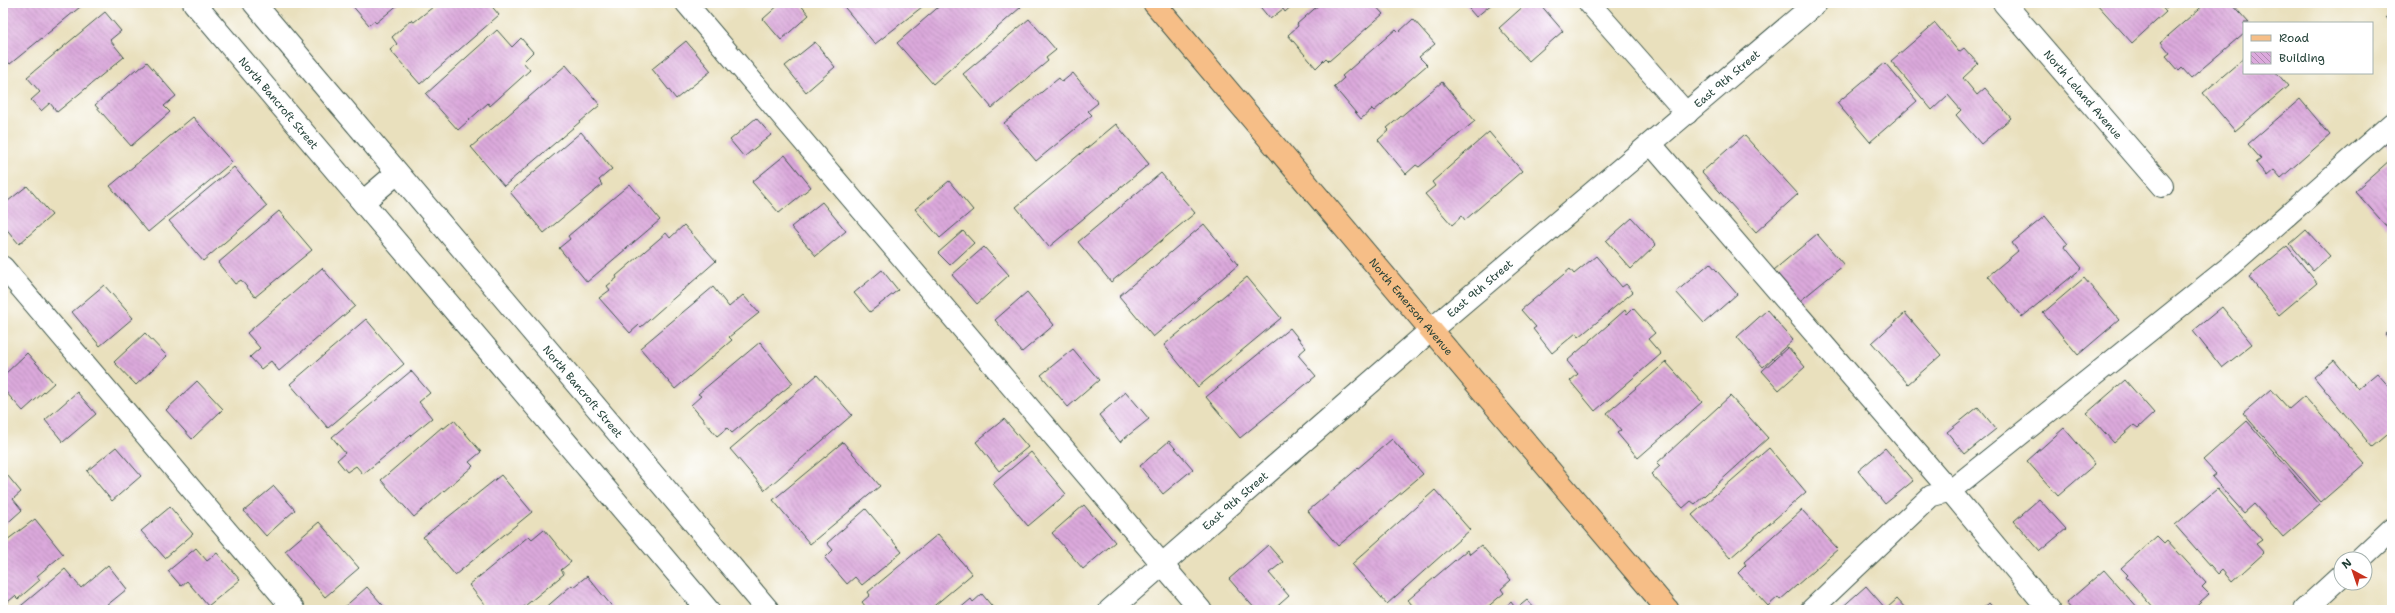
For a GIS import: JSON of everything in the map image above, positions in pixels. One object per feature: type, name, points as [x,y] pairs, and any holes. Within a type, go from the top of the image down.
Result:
[{"type":"main road","name":"North Emerson Avenue","points":[[1154,3],[1668,610]]},
{"type":"street","name":"North Bancroft Street","points":[[194,3],[708,610]]},
{"type":"street","name":"North Bancroft Street","points":[[254,3],[768,610]]},
{"type":"street","name":"East 9th Street","points":[[1110,610],[1432,330],[1652,145],[1816,3]]},
{"type":"street","name":"North Leland Avenue","points":[[2004,3],[2162,186]]},
{"type":"street","points":[[363,202],[397,173]]},
{"type":"street","points":[[2369,551],[2392,529]]},
{"type":"street","points":[[2304,610],[2333,583]]},
{"type":"lane","points":[[686,3],[1201,610]]},
{"type":"lane","points":[[1589,3],[1687,114]]},
{"type":"lane","points":[[1810,610],[1931,496],[1950,491],[2229,267],[2392,123]]},
{"type":"lane","points":[[1652,145],[1950,491],[2049,610]]},
{"type":"lane","points":[[3,267],[294,610]]},
{"type":"building","points":[[6,3],[85,3],[10,64],[3,56],[3,39],[7,36],[3,31],[3,6]]},
{"type":"building","points":[[350,3],[400,3],[376,23],[374,21],[369,25]]},
{"type":"building","points":[[438,3],[469,3],[471,5],[473,3],[489,3],[499,15],[420,84],[390,50],[397,44],[392,37],[411,20],[414,22]]},
{"type":"building","points":[[781,3],[799,3],[809,15],[781,40],[763,19]]},
{"type":"building","points":[[841,3],[927,3],[875,44]]},
{"type":"building","points":[[943,3],[1018,3],[1021,7],[933,84],[897,43]]},
{"type":"building","points":[[1257,3],[1295,3],[1285,12],[1283,9],[1270,19]]},
{"type":"building","points":[[1321,3],[1373,3],[1383,14],[1329,61],[1326,58],[1316,68],[1288,35],[1298,26],[1297,24]]},
{"type":"building","points":[[1464,3],[1493,3],[1476,17]]},
{"type":"building","points":[[1527,3],[1539,3],[1563,31],[1529,61],[1499,28]]},
{"type":"building","points":[[2096,3],[2158,3],[2166,12],[2132,43]]},
{"type":"building","points":[[2162,3],[2172,3],[2166,8]]},
{"type":"building","points":[[2206,3],[2231,3],[2248,22],[2243,22],[2243,34],[2191,78],[2182,68],[2179,71],[2166,56],[2170,53],[2161,42]]},
{"type":"building","points":[[2392,11],[2392,24],[2386,17]]},
{"type":"building","points":[[105,12],[121,31],[110,40],[124,57],[57,112],[50,103],[41,111],[31,100],[40,92],[27,77]]},
{"type":"building","points":[[1029,19],[1056,50],[1046,58],[1048,61],[992,108],[963,74]]},
{"type":"building","points":[[1413,19],[1435,44],[1419,57],[1427,65],[1374,111],[1372,109],[1361,119],[1334,87],[1344,78],[1342,76],[1396,29],[1399,32]]},
{"type":"building","points":[[1935,23],[1959,52],[1964,48],[1978,64],[1963,78],[1977,95],[1985,88],[2011,118],[1981,144],[1956,115],[1961,110],[1948,95],[1932,110],[1891,61]]},
{"type":"building","points":[[497,30],[512,47],[521,38],[533,52],[523,62],[530,70],[490,106],[488,103],[458,130],[426,94]]},
{"type":"building","points":[[686,41],[711,71],[676,99],[652,69]]},
{"type":"building","points":[[815,42],[835,67],[806,92],[785,66]]},
{"type":"building","points":[[2243,59],[2243,74],[2278,74],[2288,86],[2235,131],[2203,93]]},
{"type":"building","points":[[147,62],[176,96],[164,106],[170,112],[131,146],[95,105],[136,69],[137,71]]},
{"type":"building","points":[[1885,63],[1917,101],[1870,142],[1837,103]]},
{"type":"building","points":[[566,65],[600,105],[504,186],[471,147]]},
{"type":"building","points":[[1073,73],[1098,103],[1088,111],[1092,115],[1036,161],[1004,123],[1059,78],[1062,82]]},
{"type":"building","points":[[1442,82],[1475,121],[1419,167],[1416,165],[1406,174],[1378,140],[1389,130],[1387,128]]},
{"type":"building","points":[[2300,99],[2330,135],[2281,178],[2274,170],[2267,176],[2256,163],[2261,159],[2248,144]]},
{"type":"building","points":[[193,117],[232,162],[148,232],[110,186]]},
{"type":"building","points":[[756,118],[771,135],[744,157],[730,140]]},
{"type":"building","points":[[1116,124],[1149,164],[1049,247],[1016,207]]},
{"type":"building","points":[[581,132],[612,169],[599,180],[602,185],[544,233],[510,192]]},
{"type":"building","points":[[1489,132],[1522,171],[1465,220],[1462,216],[1452,225],[1425,194],[1435,186],[1432,182]]},
{"type":"building","points":[[2392,134],[2392,150],[2384,141]]},
{"type":"building","points":[[1744,135],[1798,194],[1756,232],[1702,172]]},
{"type":"building","points":[[785,155],[811,187],[779,213],[752,182]]},
{"type":"building","points":[[2390,160],[2392,162],[2392,224],[2388,228],[2355,191]]},
{"type":"building","points":[[234,167],[267,206],[203,261],[169,221]]},
{"type":"building","points":[[1161,173],[1195,213],[1111,282],[1078,242]]},
{"type":"building","points":[[949,181],[973,210],[940,238],[915,209]]},
{"type":"building","points":[[630,184],[660,220],[587,282],[559,248],[570,239],[568,236]]},
{"type":"building","points":[[27,186],[52,215],[19,244],[3,225],[3,205]]},
{"type":"building","points":[[822,202],[846,231],[816,256],[791,227]]},
{"type":"building","points":[[279,211],[312,250],[255,297],[241,280],[235,284],[218,263]]},
{"type":"building","points":[[2045,216],[2068,244],[2064,246],[2082,268],[2022,317],[1988,276],[2018,251],[2012,243]]},
{"type":"building","points":[[1632,218],[1656,245],[1631,269],[1606,241]]},
{"type":"building","points":[[1204,224],[1238,265],[1153,337],[1119,296]]},
{"type":"building","points":[[684,225],[716,261],[641,327],[639,325],[630,333],[599,298],[610,290],[607,286],[617,278],[616,276],[666,233],[670,238]]},
{"type":"building","points":[[2306,230],[2330,256],[2313,271],[2290,244]]},
{"type":"building","points":[[963,231],[974,243],[950,265],[938,253]]},
{"type":"building","points":[[1817,234],[1844,265],[1800,301],[1774,270]]},
{"type":"building","points":[[2287,246],[2317,283],[2279,315],[2249,277]]},
{"type":"building","points":[[984,247],[1009,275],[977,304],[952,275]]},
{"type":"building","points":[[1596,256],[1622,287],[1626,284],[1633,292],[1579,337],[1576,333],[1552,353],[1533,329],[1536,327],[1521,310],[1570,269],[1574,274]]},
{"type":"building","points":[[1710,263],[1737,294],[1704,323],[1676,292]]},
{"type":"building","points":[[322,268],[355,306],[279,371],[271,361],[261,369],[250,357],[260,348],[247,333]]},
{"type":"building","points":[[882,270],[898,290],[870,312],[854,293]]},
{"type":"building","points":[[1247,277],[1281,318],[1198,387],[1164,345]]},
{"type":"building","points":[[2084,278],[2119,320],[2078,355],[2043,313]]},
{"type":"building","points":[[104,285],[133,318],[100,346],[72,312]]},
{"type":"building","points":[[713,287],[729,307],[743,295],[759,313],[729,337],[732,340],[675,389],[640,348]]},
{"type":"building","points":[[1027,292],[1054,325],[1022,352],[995,320]]},
{"type":"building","points":[[2222,307],[2252,344],[2222,368],[2193,331]]},
{"type":"building","points":[[1633,308],[1655,333],[1648,339],[1661,354],[1595,411],[1570,381],[1578,374],[1567,361],[1625,310],[1627,314]]},
{"type":"building","points":[[1767,310],[1793,340],[1763,367],[1737,337]]},
{"type":"building","points":[[1905,313],[1941,355],[1908,384],[1872,343]]},
{"type":"building","points":[[366,319],[404,364],[328,428],[290,384]]},
{"type":"building","points":[[1290,328],[1306,348],[1298,355],[1316,376],[1240,438],[1206,397]]},
{"type":"building","points":[[2392,329],[2392,342],[2385,334]]},
{"type":"building","points":[[145,333],[167,356],[136,385],[114,362]]},
{"type":"building","points":[[760,342],[793,383],[732,433],[727,428],[717,436],[691,405],[701,396],[698,394]]},
{"type":"building","points":[[1788,347],[1805,367],[1779,390],[1762,371]]},
{"type":"building","points":[[1073,349],[1099,380],[1068,407],[1041,375]]},
{"type":"building","points":[[27,353],[54,383],[23,411],[3,389],[3,376]]},
{"type":"building","points":[[2334,360],[2358,389],[2377,373],[2392,390],[2392,430],[2372,447],[2314,377]]},
{"type":"building","points":[[1666,362],[1702,402],[1638,458],[1617,433],[1621,430],[1607,413]]},
{"type":"building","points":[[411,371],[430,393],[419,402],[432,418],[363,474],[356,466],[347,472],[337,460],[345,453],[332,437]]},
{"type":"building","points":[[817,375],[852,415],[765,490],[730,449]]},
{"type":"building","points":[[2125,380],[2154,413],[2138,428],[2134,425],[2114,443],[2087,413]]},
{"type":"building","points":[[197,381],[223,409],[192,439],[166,410]]},
{"type":"building","points":[[2271,389],[2289,409],[2304,396],[2365,464],[2321,502],[2243,413]]},
{"type":"building","points":[[77,392],[96,414],[63,442],[45,420]]},
{"type":"building","points":[[1126,392],[1149,419],[1120,442],[1099,415]]},
{"type":"building","points":[[1730,396],[1768,438],[1695,504],[1691,501],[1683,508],[1651,474],[1660,466],[1657,463]]},
{"type":"building","points":[[1978,407],[1996,429],[1965,454],[1947,432]]},
{"type":"building","points":[[1004,419],[1028,447],[999,471],[976,442]]},
{"type":"building","points":[[454,420],[481,452],[469,462],[473,466],[414,517],[381,480],[442,427],[443,429]]},
{"type":"building","points":[[2247,421],[2320,505],[2283,537],[2254,504],[2244,513],[2212,477],[2216,474],[2203,460]]},
{"type":"building","points":[[2064,428],[2095,464],[2058,496],[2027,461]]},
{"type":"building","points":[[1392,439],[1423,474],[1338,546],[1308,511]]},
{"type":"building","points":[[1169,441],[1193,469],[1163,494],[1140,466]]},
{"type":"building","points":[[843,442],[880,486],[810,544],[773,500]]},
{"type":"building","points":[[116,447],[141,476],[112,501],[87,471]]},
{"type":"building","points":[[1769,448],[1806,492],[1730,558],[1692,515]]},
{"type":"building","points":[[1885,448],[1913,481],[1885,504],[1858,471]]},
{"type":"building","points":[[1031,452],[1066,494],[1028,526],[993,484]]},
{"type":"building","points":[[3,470],[21,492],[13,499],[22,510],[3,527]]},
{"type":"building","points":[[501,475],[532,512],[455,575],[423,537]]},
{"type":"building","points":[[274,486],[295,510],[266,536],[244,511]]},
{"type":"building","points":[[2217,489],[2262,540],[2256,544],[2264,553],[2232,582],[2222,570],[2218,574],[2175,525]]},
{"type":"building","points":[[1435,490],[1470,530],[1387,604],[1352,564]]},
{"type":"building","points":[[2039,499],[2066,529],[2040,551],[2014,521]]},
{"type":"building","points":[[1084,505],[1115,542],[1083,569],[1052,533]]},
{"type":"building","points":[[170,507],[193,534],[165,558],[141,531]]},
{"type":"building","points":[[866,509],[902,552],[862,585],[855,577],[847,584],[825,558],[833,550],[827,543]]},
{"type":"building","points":[[1802,510],[1838,549],[1780,600],[1778,597],[1768,606],[1738,573],[1746,565],[1744,562]]},
{"type":"building","points":[[35,519],[63,554],[37,576],[40,580],[18,599],[15,596],[3,606],[3,543]]},
{"type":"building","points":[[319,522],[359,568],[325,597],[285,551]]},
{"type":"building","points":[[544,529],[571,562],[561,570],[564,574],[520,610],[489,610],[469,585],[529,536],[532,539]]},
{"type":"building","points":[[938,534],[972,574],[929,610],[868,610],[862,602],[870,595],[868,592]]},
{"type":"building","points":[[2157,536],[2164,543],[2167,540],[2206,583],[2202,587],[2209,594],[2191,610],[2155,610],[2126,577],[2128,575],[2121,568]]},
{"type":"building","points":[[1268,545],[1283,562],[1269,573],[1289,596],[1273,610],[1256,610],[1229,579]]},
{"type":"building","points":[[1481,545],[1511,580],[1501,589],[1504,593],[1484,610],[1416,610],[1408,600],[1467,550],[1470,554]]},
{"type":"building","points":[[196,548],[207,561],[217,553],[240,580],[208,606],[187,581],[181,586],[168,571]]},
{"type":"building","points":[[108,565],[127,589],[101,610],[16,610],[65,569],[81,588]]},
{"type":"building","points":[[2104,570],[2139,610],[2072,610],[2066,603]]},
{"type":"building","points":[[587,576],[615,610],[543,610],[572,585],[573,587]]},
{"type":"building","points":[[1866,586],[1886,609],[1897,599],[1907,610],[1839,610]]},
{"type":"building","points":[[367,587],[387,610],[341,610]]},
{"type":"building","points":[[982,594],[995,610],[958,610],[971,599],[973,602]]},
{"type":"building","points":[[1527,600],[1536,610],[1502,610],[1511,602],[1516,609]]},
{"type":"building","points":[[1989,603],[1995,610],[1981,610]]}]
